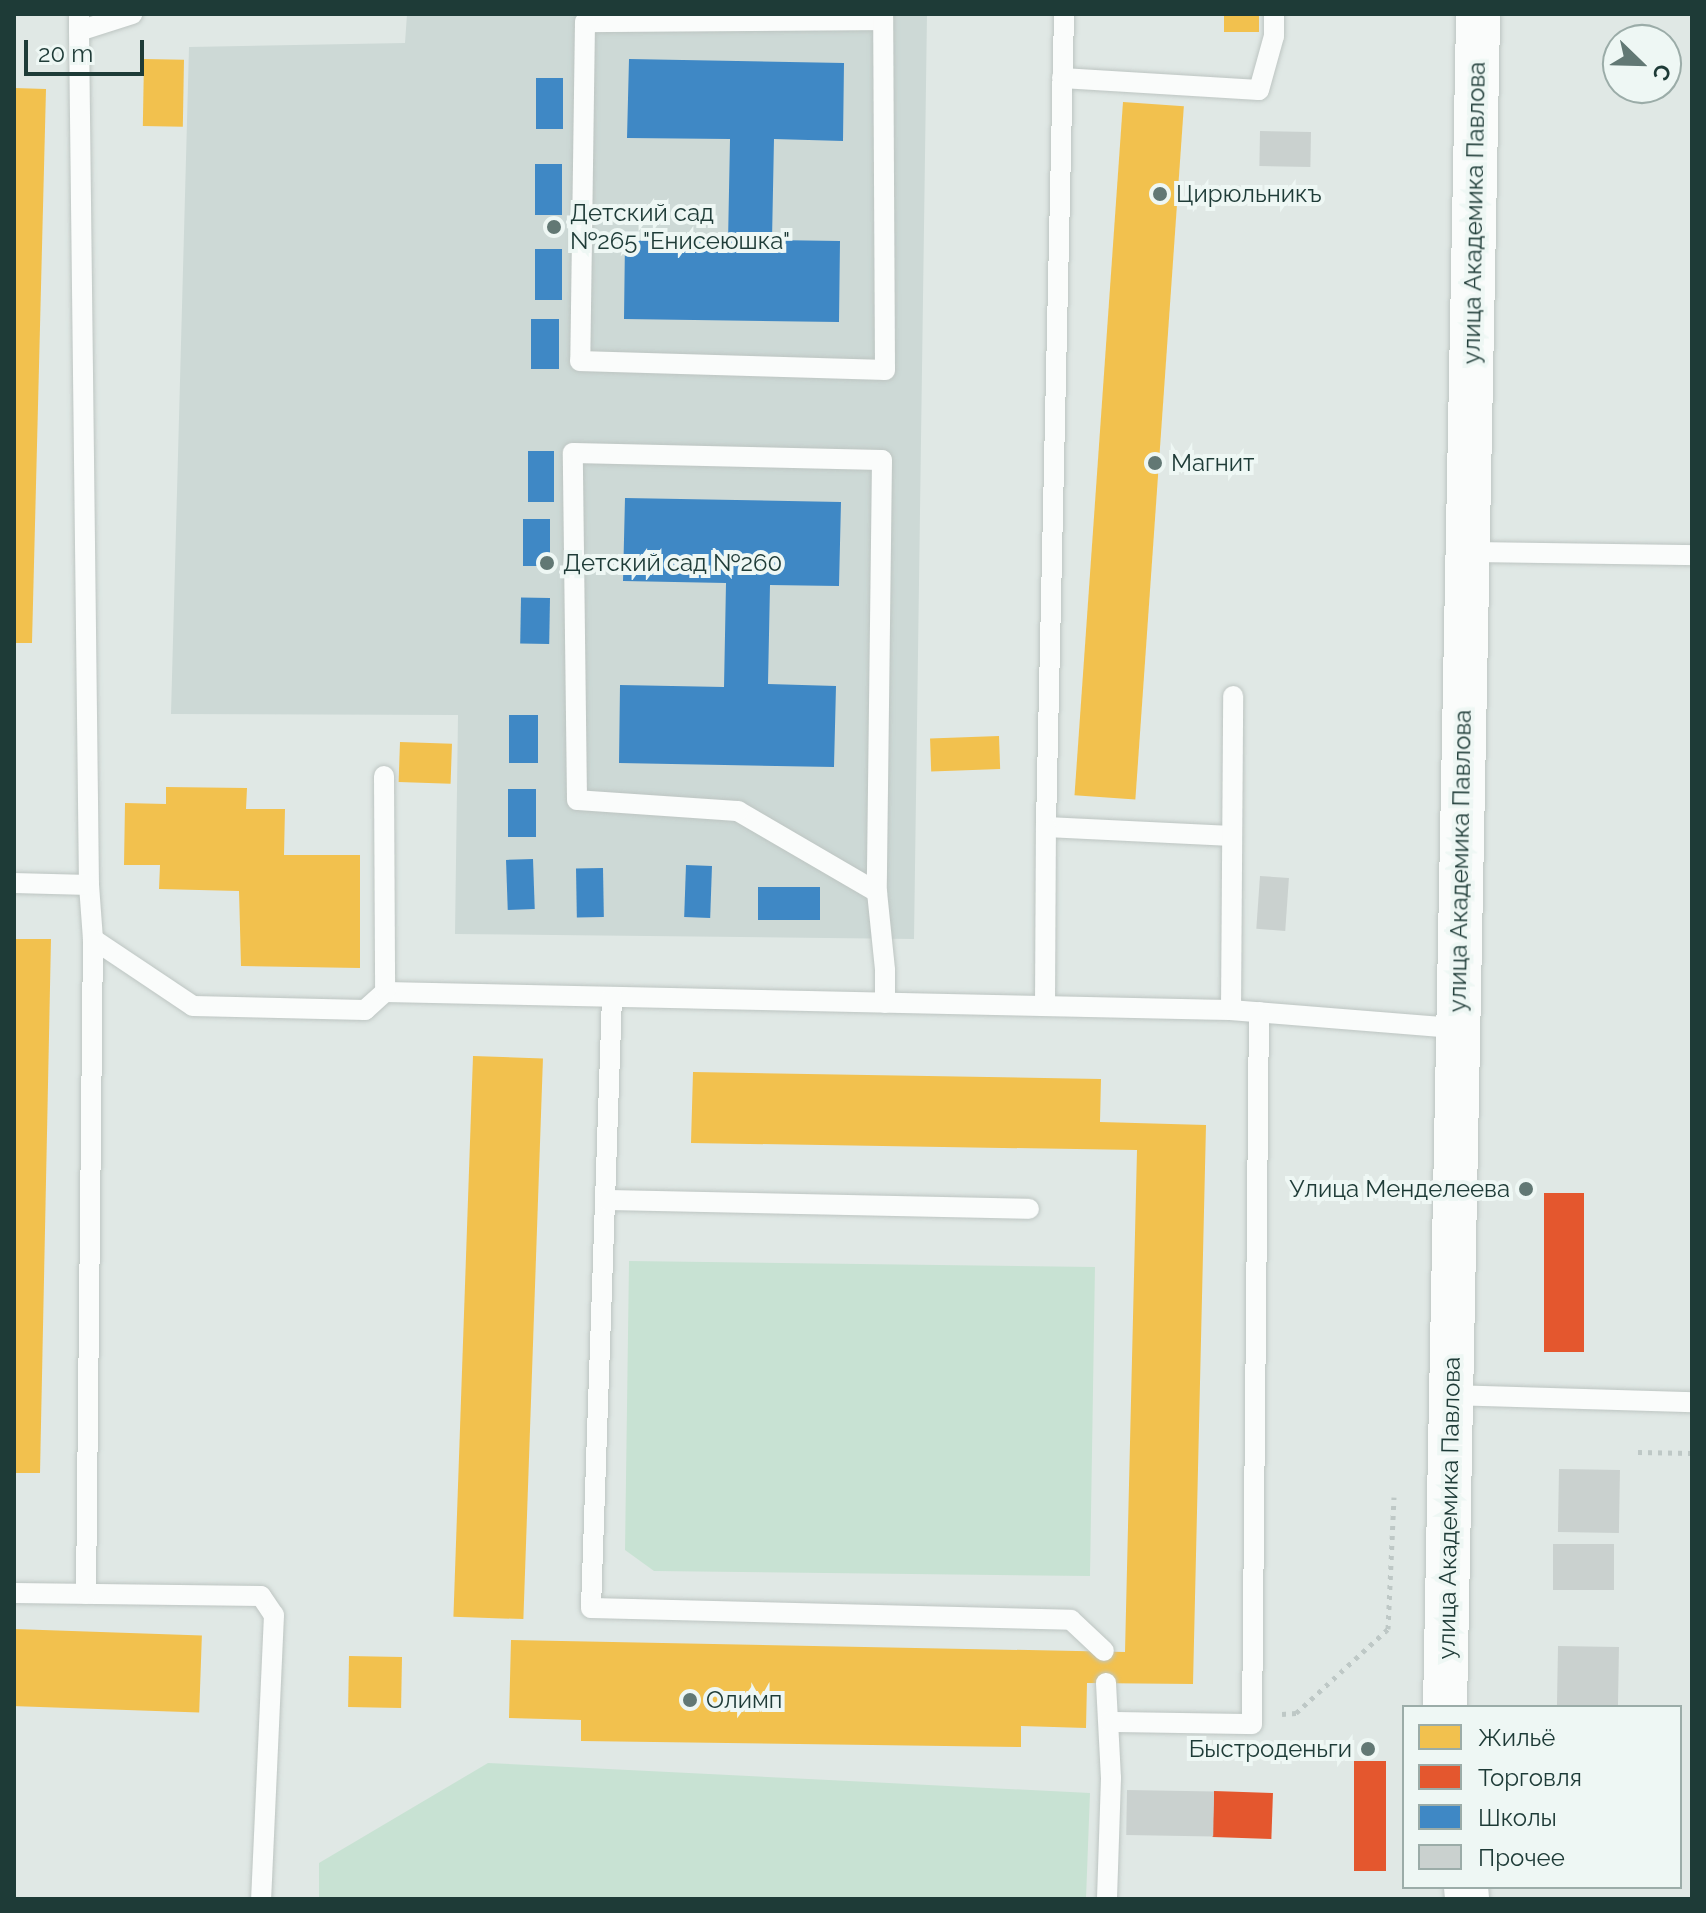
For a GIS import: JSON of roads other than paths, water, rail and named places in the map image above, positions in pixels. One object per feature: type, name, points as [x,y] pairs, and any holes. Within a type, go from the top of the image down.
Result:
[{"type":"main road","name":"улица Академика Павлова","points":[[1445,1705],[1465,552],[1478,14]]},
{"type":"lane","points":[[86,1594],[93,939],[89,885],[79,22],[132,14]]},
{"type":"lane","points":[[1045,1006],[1046,827],[1064,14]]},
{"type":"lane","points":[[1062,78],[1259,90],[1274,36],[1274,14]]},
{"type":"lane","points":[[882,17],[885,370],[580,361],[585,22],[882,17]]},
{"type":"lane","points":[[877,892],[738,811],[577,800],[573,453],[882,460],[877,892],[885,1003]]},
{"type":"lane","points":[[1465,552],[1692,555]]},
{"type":"lane","points":[[1231,1010],[1233,696]]},
{"type":"lane","points":[[384,776],[385,992]]},
{"type":"lane","points":[[1046,827],[1232,836]]},
{"type":"lane","points":[[14,883],[89,885]]},
{"type":"lane","points":[[93,939],[193,1006],[365,1010],[385,992],[1231,1010],[1456,1028]]},
{"type":"lane","points":[[612,997],[591,1608],[1071,1620],[1104,1651]]},
{"type":"lane","points":[[1109,1722],[1252,1724],[1259,1012]]},
{"type":"lane","points":[[607,1200],[1029,1209]]},
{"type":"lane","points":[[1451,1395],[1692,1402]]},
{"type":"lane","points":[[14,1593],[261,1596],[274,1615],[261,1899]]},
{"type":"lane","points":[[1106,1683],[1109,1722],[1107,1899]]},
{"type":"place","name":"Цирюльникъ","points":[[1160,194]]},
{"type":"place","name":"Детский сад №265 \"Енисеюшка\"","points":[[554,227]]},
{"type":"place","name":"Магнит","points":[[1155,463]]},
{"type":"place","name":"Детский сад №260","points":[[547,563]]},
{"type":"place","name":"Улица Менделеева","points":[[1526,1189]]},
{"type":"place","name":"Олимп","points":[[690,1700]]},
{"type":"place","name":"Быстроденьги","points":[[1368,1749]]}]
